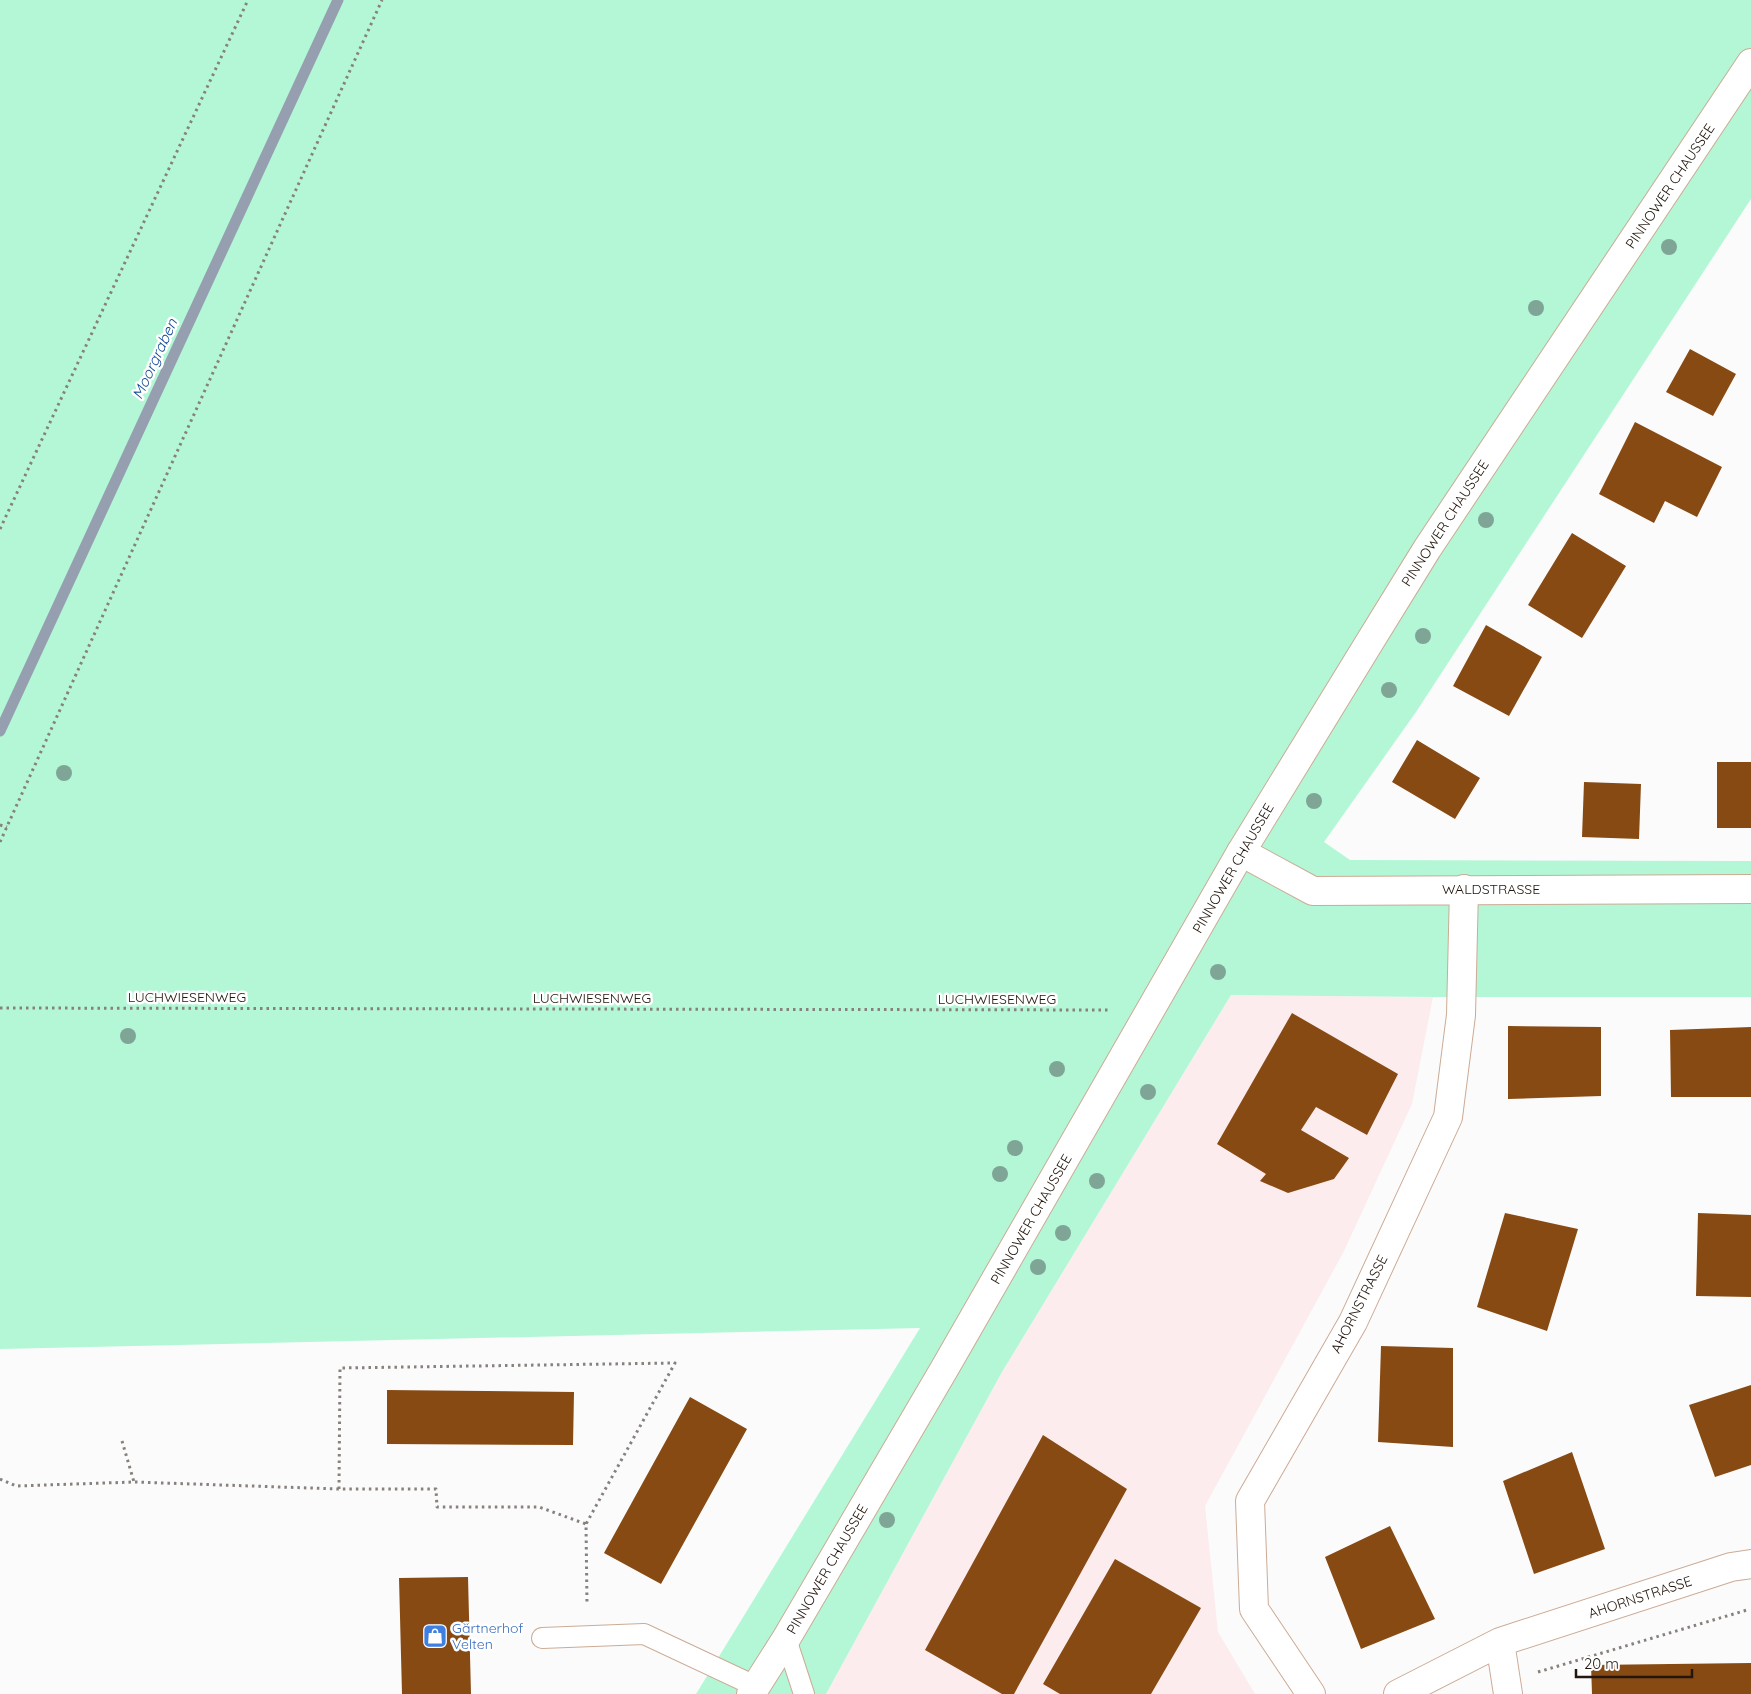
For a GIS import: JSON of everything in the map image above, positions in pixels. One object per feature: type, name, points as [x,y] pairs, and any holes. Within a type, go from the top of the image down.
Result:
[{"type":"main road","name":"PINNOWER CHAUSSEE","points":[[753,1690],[786,1640],[1241,852],[1427,549],[1751,63]]},
{"type":"main road","name":"WALDSTRASSE","points":[[1241,852],[1313,891],[1751,889]]},
{"type":"main road","name":"AHORNSTRASSE","points":[[1311,1694],[1254,1609],[1250,1501],[1353,1322],[1448,1116],[1461,1015],[1464,889]]},
{"type":"main road","name":"AHORNSTRASSE","points":[[1398,1694],[1500,1642],[1732,1568],[1751,1564]]},
{"type":"main road","points":[[1500,1642],[1507,1688]]},
{"type":"lane","points":[[542,1638],[644,1634],[753,1690]]},
{"type":"lane","points":[[786,1640],[804,1694]]},
{"type":"path","points":[[0,528],[248,0]]},
{"type":"path","points":[[0,842],[382,0]]},
{"type":"path","points":[[0,825],[7,827]]},
{"type":"path","name":"LUCHWIESENWEG","points":[[0,1008],[1124,1010],[1146,1019]]},
{"type":"path","points":[[338,1489],[340,1368],[675,1363],[586,1524],[587,1636]]},
{"type":"path","points":[[122,1441],[134,1482]]},
{"type":"path","points":[[0,1479],[16,1486],[134,1482],[338,1489],[436,1489],[437,1507],[539,1507],[586,1524]]},
{"type":"path","points":[[1507,1688],[1747,1610]]},
{"type":"shaded area","points":[[1231,995],[1433,997],[1412,1104],[1343,1253],[1205,1506],[1218,1632],[1255,1694],[826,1694],[1002,1372]]},
{"type":"green space","points":[[0,0],[1751,0],[1751,199],[1416,712],[1324,842],[1350,860],[1751,861],[1751,997],[1231,995],[1002,1372],[826,1694],[696,1694],[920,1328],[0,1349]]},
{"type":"building","points":[[1690,349],[1736,374],[1713,416],[1666,392]]},
{"type":"building","points":[[1635,422],[1722,467],[1697,517],[1665,501],[1654,523],[1599,494]]},
{"type":"building","points":[[1572,533],[1626,566],[1582,638],[1528,605]]},
{"type":"building","points":[[1486,625],[1542,657],[1509,716],[1453,686]]},
{"type":"building","points":[[1417,740],[1480,778],[1455,819],[1392,782]]},
{"type":"building","points":[[1717,762],[1751,762],[1751,828],[1717,828]]},
{"type":"building","points":[[1584,782],[1641,784],[1639,839],[1582,837]]},
{"type":"building","points":[[1292,1013],[1398,1074],[1367,1135],[1316,1107],[1301,1130],[1349,1158],[1334,1179],[1288,1193],[1260,1181],[1266,1174],[1217,1144]]},
{"type":"building","points":[[1508,1026],[1601,1027],[1601,1096],[1508,1099]]},
{"type":"building","points":[[1751,1027],[1751,1097],[1671,1097],[1670,1030]]},
{"type":"building","points":[[1505,1213],[1578,1229],[1547,1331],[1477,1307]]},
{"type":"building","points":[[1698,1213],[1751,1215],[1751,1297],[1696,1296]]},
{"type":"building","points":[[1381,1346],[1453,1348],[1453,1447],[1378,1442]]},
{"type":"building","points":[[1751,1385],[1751,1465],[1715,1477],[1689,1405]]},
{"type":"building","points":[[387,1390],[574,1392],[573,1445],[387,1444]]},
{"type":"building","points":[[690,1397],[747,1429],[661,1584],[604,1553]]},
{"type":"building","points":[[1043,1435],[1127,1489],[1014,1694],[1002,1694],[925,1650]]},
{"type":"building","points":[[1572,1452],[1605,1549],[1534,1574],[1503,1481]]},
{"type":"building","points":[[1390,1526],[1435,1619],[1361,1649],[1325,1557]]},
{"type":"building","points":[[1115,1559],[1201,1608],[1151,1694],[1060,1694],[1043,1684]]},
{"type":"building","name":"Gärtnerhof Velten","points":[[468,1577],[471,1694],[402,1694],[399,1578]]},
{"type":"building","points":[[1751,1663],[1751,1694],[1592,1694],[1591,1665]]},
{"type":"waterway","name":"Moorgraben","points":[[0,731],[338,0]]},
{"type":"place","name":"Gärtnerhof Velten","points":[[435,1636]]}]
